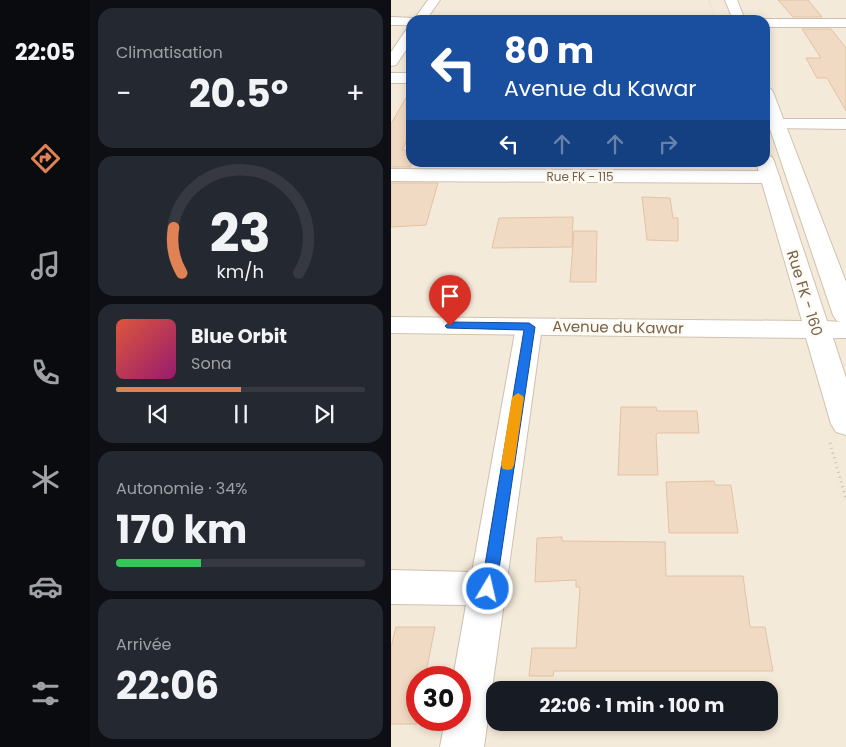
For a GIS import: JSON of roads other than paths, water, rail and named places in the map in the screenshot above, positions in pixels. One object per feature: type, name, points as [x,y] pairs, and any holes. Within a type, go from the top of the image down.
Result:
[{"type":"street","points":[[423,15],[433,0]]},
{"type":"street","points":[[731,0],[737,15]]},
{"type":"street","points":[[391,20],[406,21]]},
{"type":"street","points":[[770,23],[846,23]]},
{"type":"street","points":[[391,62],[406,40]]},
{"type":"street","points":[[391,78],[406,78]]},
{"type":"street","name":"Rue FK - 160","points":[[770,105],[846,315]]},
{"type":"street","points":[[777,124],[846,124]]},
{"type":"street","name":"Rue FK - 115","points":[[391,175],[528,169],[767,169]]},
{"type":"street","name":"Rue FK - 160","points":[[767,169],[846,424]]},
{"type":"street","name":"Avenue du Kawar","points":[[391,325],[846,330]]},
{"type":"street","points":[[462,747],[529,327]]},
{"type":"street","points":[[391,587],[488,589]]}]
